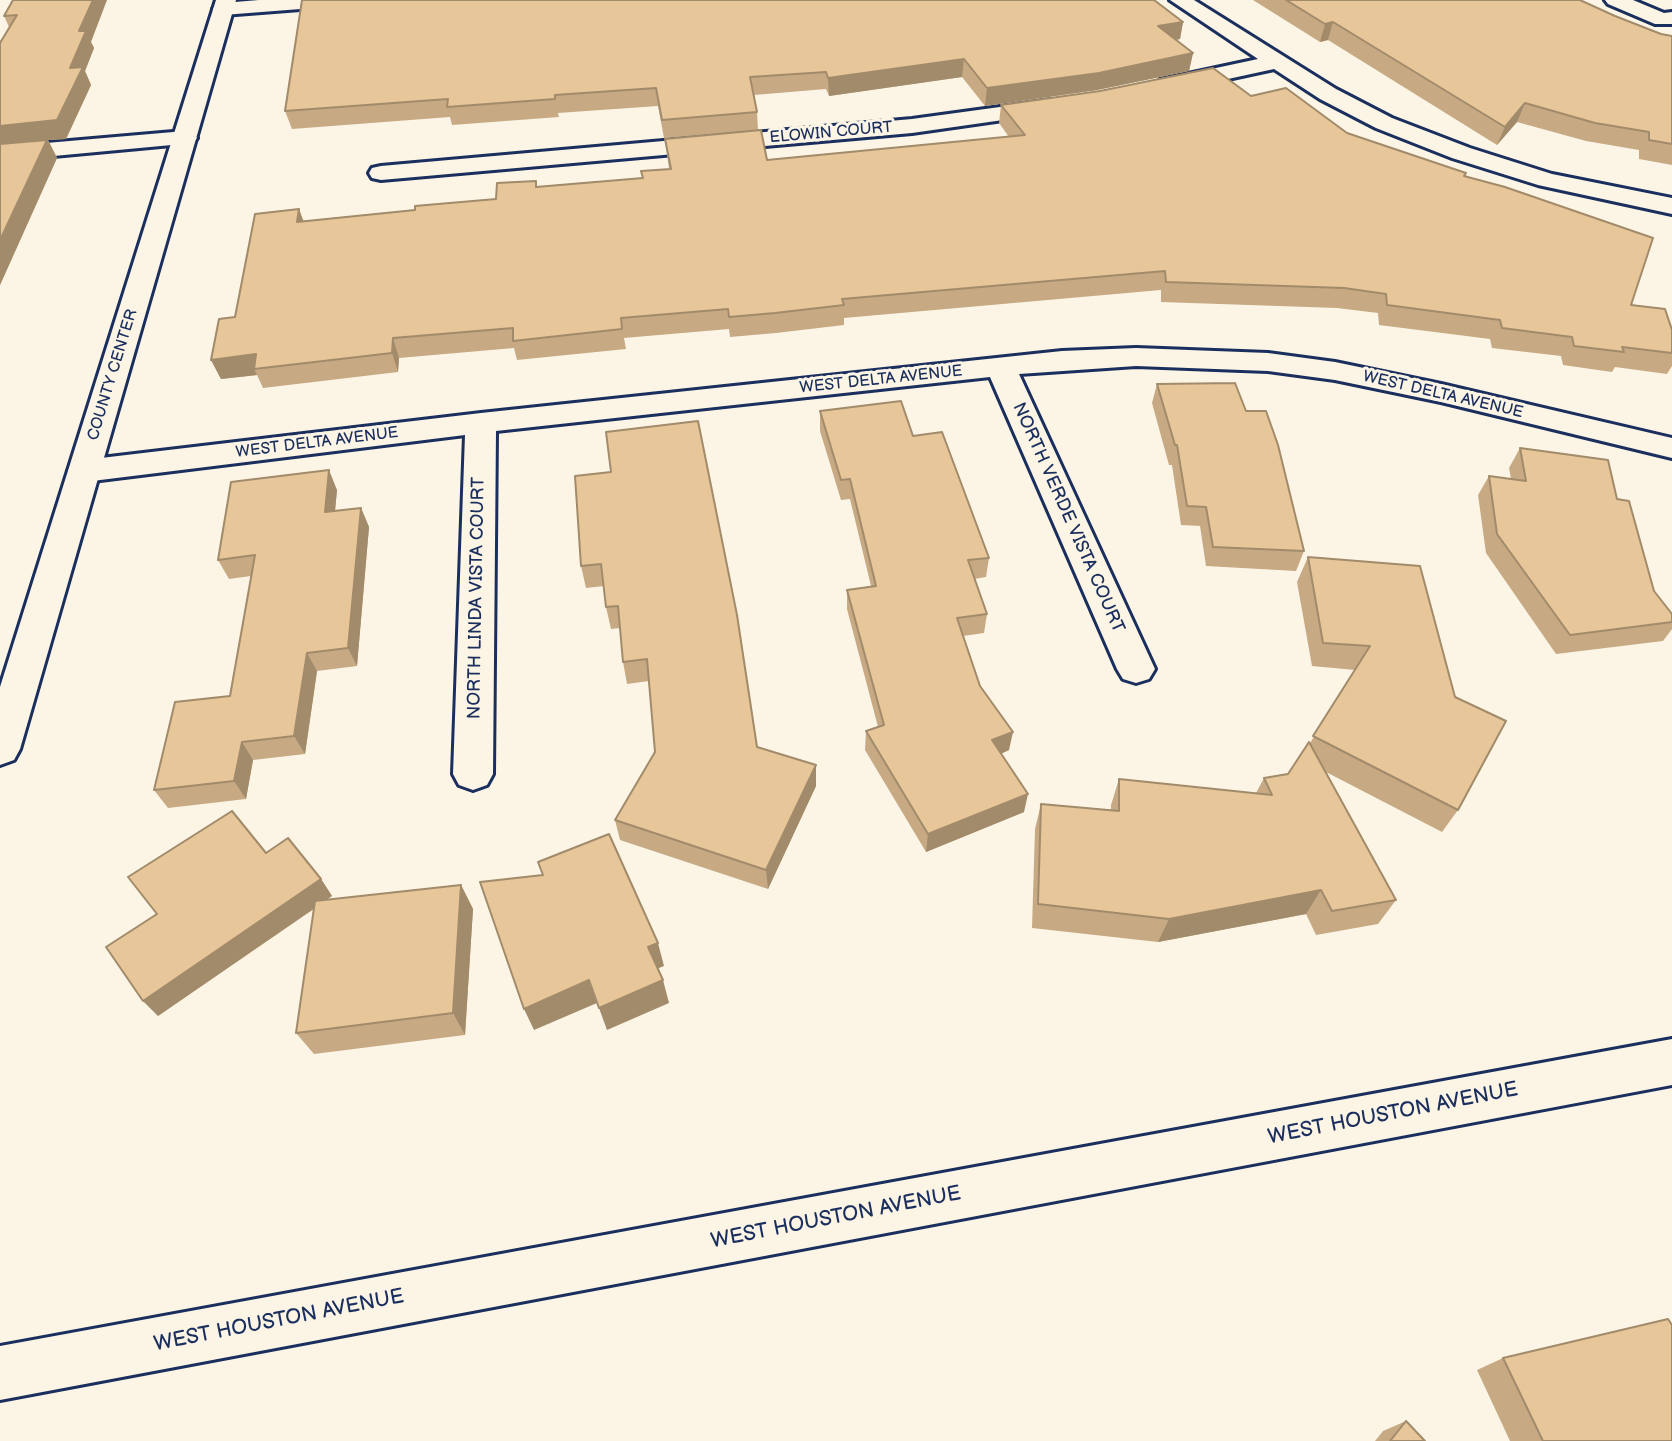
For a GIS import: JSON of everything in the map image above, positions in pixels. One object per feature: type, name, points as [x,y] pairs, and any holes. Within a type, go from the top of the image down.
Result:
[{"type":"street","points":[[224,4],[339,0]]},
{"type":"street","points":[[1180,0],[1328,94],[1384,123],[1461,153],[1547,180],[1672,206]]},
{"type":"street","points":[[1615,0],[1667,19]]},
{"type":"street","name":"COUNTY CENTER","points":[[0,749],[224,4]]},
{"type":"street","points":[[1148,89],[1276,62]]},
{"type":"street","name":"ELOWIN COURT","points":[[381,173],[912,126],[1070,104]]},
{"type":"street","points":[[0,155],[185,138]]},
{"type":"street","name":"WEST DELTA AVENUE","points":[[84,471],[481,423],[1001,367],[1136,357],[1200,357],[1335,371],[1672,447]]},
{"type":"street","name":"NORTH VERDE VISTA COURT","points":[[1001,367],[1136,669]]},
{"type":"street","name":"NORTH LINDA VISTA COURT","points":[[473,774],[481,423]]},
{"type":"street","name":"WEST HOUSTON AVENUE","points":[[0,1373],[1672,1062]]},
{"type":"building","points":[[13,0],[93,0],[79,31],[86,31],[70,68],[83,67],[57,120],[0,126],[0,43],[17,15],[4,16]]},
{"type":"building","points":[[302,0],[1154,0],[1183,22],[1158,26],[1193,53],[1099,73],[987,88],[964,59],[828,78],[826,72],[750,77],[757,112],[662,120],[656,88],[555,95],[555,99],[447,107],[448,99],[285,111]]},
{"type":"building","points":[[1286,0],[1580,0],[1661,34],[1672,36],[1672,144],[1649,140],[1649,132],[1595,123],[1525,103],[1505,127],[1333,22],[1325,24]]},
{"type":"building","points":[[1213,68],[1251,96],[1286,88],[1347,133],[1466,173],[1464,176],[1505,187],[1653,238],[1631,305],[1665,309],[1672,330],[1672,353],[1622,347],[1624,352],[1574,346],[1572,337],[1502,328],[1500,320],[1387,305],[1386,294],[1344,288],[1166,282],[1165,271],[842,299],[844,305],[729,317],[728,309],[621,318],[622,329],[513,341],[513,328],[393,338],[392,353],[254,369],[256,354],[211,360],[219,319],[235,317],[255,214],[299,209],[297,222],[415,210],[415,206],[496,199],[497,183],[536,181],[536,187],[643,178],[641,171],[671,169],[665,139],[761,130],[767,160],[1025,135],[1001,105],[1100,91]]},
{"type":"building","points":[[47,140],[0,240],[0,144]]},
{"type":"building","points":[[1235,383],[1246,411],[1266,411],[1278,445],[1304,551],[1213,547],[1206,507],[1187,506],[1177,445],[1157,384]]},
{"type":"building","points":[[901,401],[913,436],[942,432],[989,558],[968,560],[987,614],[957,618],[980,686],[1013,732],[992,740],[1028,794],[928,834],[866,731],[884,725],[847,590],[876,586],[850,479],[841,480],[820,411]]},
{"type":"building","points":[[698,421],[737,615],[757,747],[816,765],[766,870],[615,820],[655,752],[647,659],[623,662],[618,606],[606,607],[601,564],[581,566],[575,476],[611,472],[606,432]]},
{"type":"building","points":[[1520,448],[1608,460],[1617,499],[1629,501],[1654,591],[1672,614],[1672,622],[1570,635],[1497,534],[1489,476],[1526,481]]},
{"type":"building","points":[[329,470],[325,512],[361,508],[348,648],[307,653],[294,736],[242,742],[234,781],[154,790],[175,702],[230,696],[255,555],[218,560],[231,482]]},
{"type":"building","points":[[1308,557],[1420,566],[1455,697],[1506,721],[1458,810],[1313,736],[1370,646],[1323,643]]},
{"type":"building","points":[[1309,742],[1396,900],[1332,911],[1321,890],[1169,919],[1038,904],[1041,804],[1119,811],[1119,779],[1272,795],[1264,778],[1288,774]]},
{"type":"building","points":[[232,811],[266,853],[288,838],[321,879],[143,1001],[106,947],[157,914],[128,877]]},
{"type":"building","points":[[609,834],[658,943],[648,947],[663,980],[599,1008],[589,980],[524,1009],[480,882],[543,875],[538,862]]},
{"type":"building","points":[[461,885],[453,1013],[296,1033],[315,901]]},
{"type":"building","points":[[1668,1319],[1672,1325],[1672,1441],[1543,1441],[1503,1358]]},
{"type":"building","points":[[1406,1421],[1425,1441],[1390,1441]]}]
